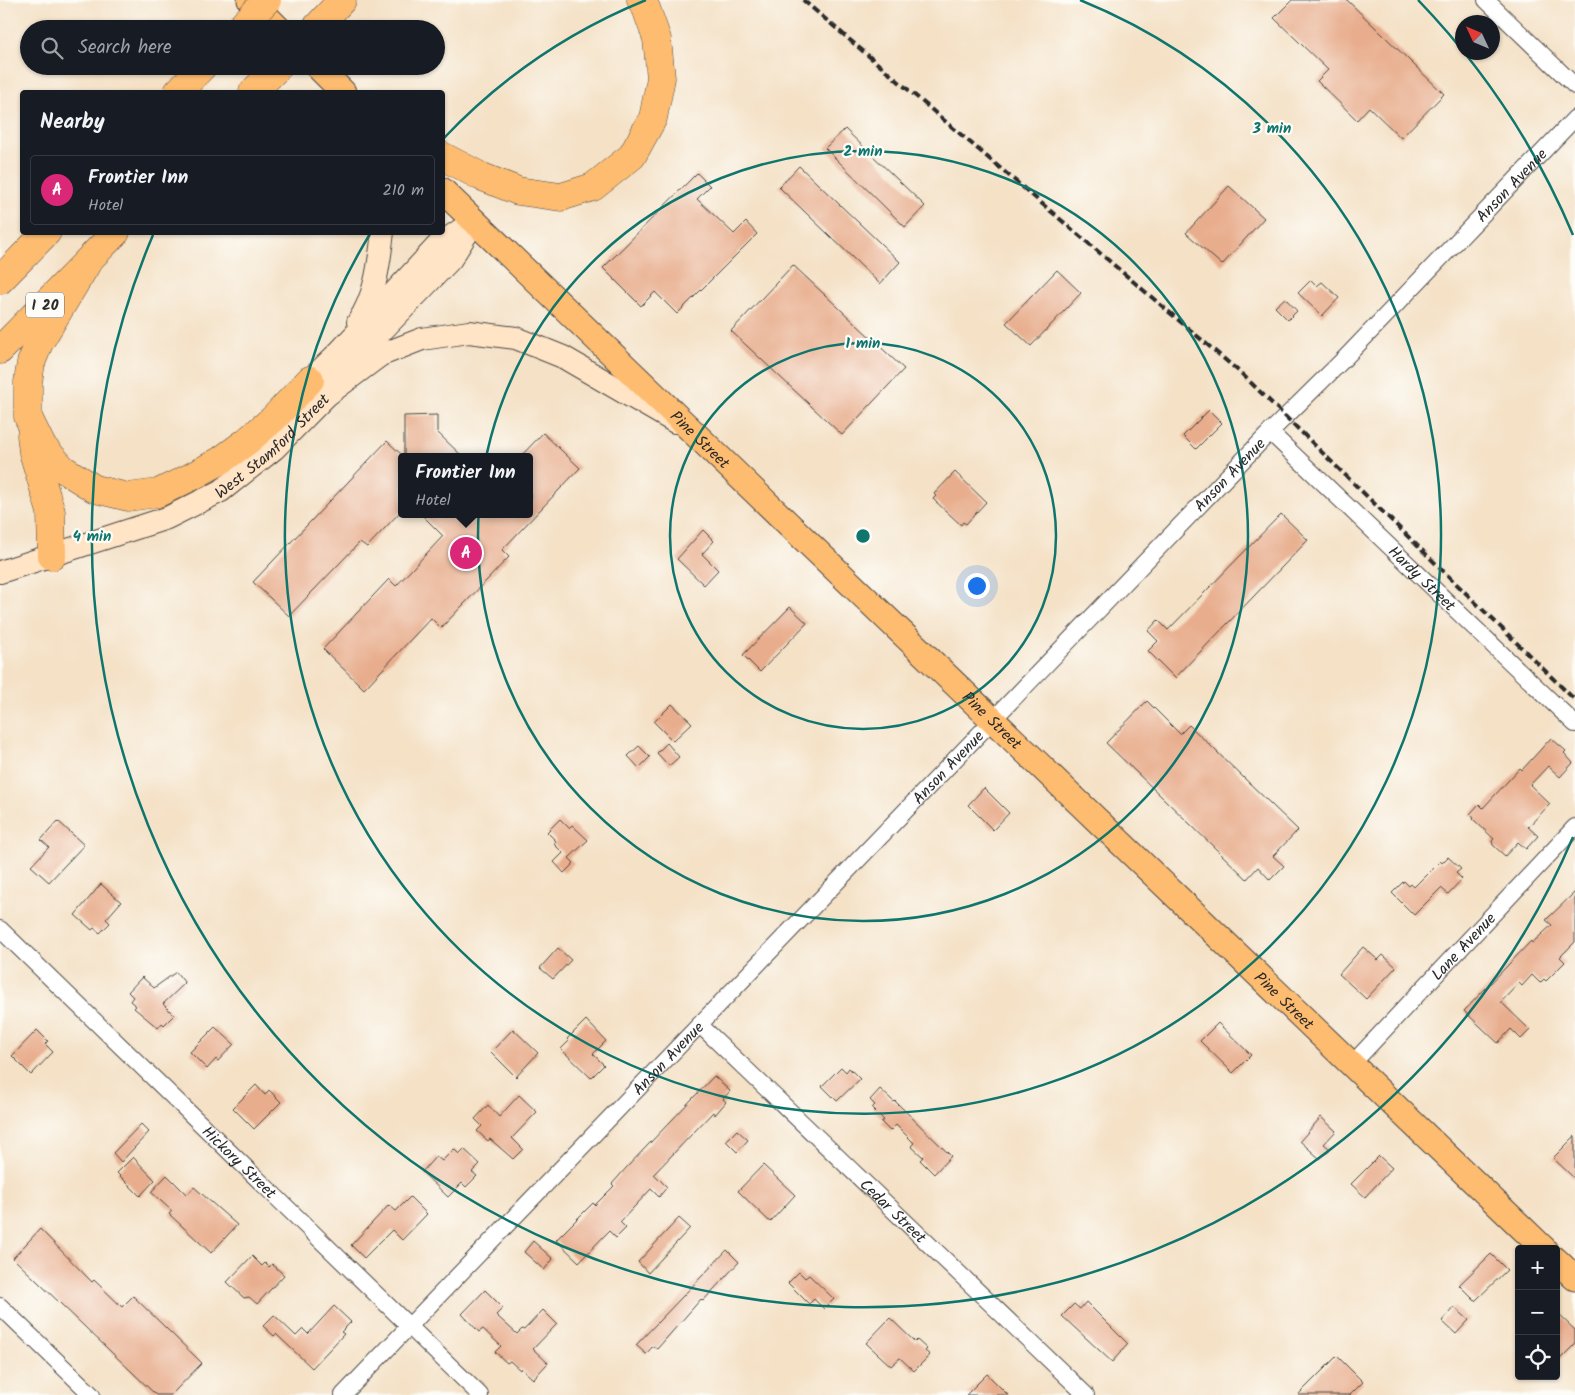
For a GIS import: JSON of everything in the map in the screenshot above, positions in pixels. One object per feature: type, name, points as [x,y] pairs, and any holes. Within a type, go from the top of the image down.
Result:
[{"type":"highway","points":[[248,20],[267,0]]},
{"type":"highway","points":[[323,20],[342,0]]},
{"type":"highway","points":[[445,158],[480,176],[518,192],[561,197],[594,187],[632,156],[653,118],[661,78],[660,68],[657,39],[646,8],[641,0]]},
{"type":"highway","points":[[180,90],[194,75]]},
{"type":"highway","points":[[255,90],[269,75]]},
{"type":"highway","points":[[0,280],[44,235]]},
{"type":"highway","name":"I 20","points":[[0,350],[113,235]]},
{"type":"highway","points":[[0,264],[26,254]]},
{"type":"highway","points":[[52,556],[51,512],[33,452],[28,417],[28,382],[31,363],[36,349],[89,260]]},
{"type":"highway","points":[[28,417],[42,446],[63,469],[95,488],[128,497],[158,493],[220,461],[266,424],[318,388]]},
{"type":"main road","points":[[250,0],[270,20]]},
{"type":"main road","points":[[326,75],[341,90]]},
{"type":"main road","name":"Pine Street","points":[[445,193],[1540,1245]]},
{"type":"main road","points":[[339,352],[438,245],[474,221]]},
{"type":"main road","name":"West Stamford Street","points":[[0,572],[167,518],[221,491],[274,449],[318,388],[350,364],[451,259],[474,221]]},
{"type":"main road","points":[[318,388],[364,314],[376,278],[383,235]]},
{"type":"main road","points":[[318,388],[381,355],[422,339],[469,332],[516,338],[563,357],[696,434]]},
{"type":"main road","points":[[1560,1264],[1575,1278]]},
{"type":"street","points":[[1486,0],[1575,86]]},
{"type":"street","name":"Anson Avenue","points":[[343,1395],[1575,118]]},
{"type":"street","name":"Hardy Street","points":[[1270,432],[1575,724]]},
{"type":"street","name":"Lane Avenue","points":[[1352,1064],[1575,827]]},
{"type":"street","name":"Hickory Street","points":[[0,929],[480,1395]]},
{"type":"street","name":"Cedar Street","points":[[700,1025],[1086,1395]]},
{"type":"street","points":[[0,1306],[92,1395]]},
{"type":"building","points":[[1292,0],[1347,0],[1444,94],[1401,138],[1369,107],[1357,120],[1317,81],[1328,70],[1274,18]]},
{"type":"building","points":[[845,129],[925,206],[905,227],[825,148]]},
{"type":"building","points":[[799,166],[900,262],[880,284],[779,187]]},
{"type":"building","points":[[697,173],[710,186],[697,199],[734,234],[746,222],[757,234],[677,314],[655,292],[641,306],[603,268]]},
{"type":"building","points":[[1229,186],[1264,218],[1222,265],[1186,233]]},
{"type":"building","points":[[793,265],[904,369],[842,435],[731,331]]},
{"type":"building","points":[[1057,270],[1081,293],[1031,346],[1006,323]]},
{"type":"building","points":[[1311,280],[1317,286],[1322,282],[1339,298],[1322,316],[1298,293]]},
{"type":"building","points":[[1285,298],[1297,311],[1288,320],[1275,307]]},
{"type":"building","points":[[1209,410],[1222,423],[1196,449],[1183,436]]},
{"type":"building","points":[[437,415],[437,432],[459,453],[404,453],[404,416]]},
{"type":"building","points":[[543,433],[580,468],[533,517],[533,453],[524,453]]},
{"type":"building","points":[[387,441],[400,453],[398,453],[398,514],[367,547],[360,542],[289,616],[253,582]]},
{"type":"building","points":[[955,472],[986,502],[966,524],[963,522],[961,525],[933,499],[936,496],[934,494]]},
{"type":"building","points":[[1281,514],[1308,540],[1175,678],[1148,651],[1158,641],[1148,631],[1158,620],[1168,630]]},
{"type":"building","points":[[425,518],[532,518],[502,550],[509,557],[441,628],[431,618],[364,689],[323,649],[389,579],[396,586],[443,536]]},
{"type":"building","points":[[703,530],[714,541],[702,554],[718,570],[704,585],[677,559]]},
{"type":"building","points":[[790,607],[807,623],[760,672],[743,655]]},
{"type":"building","points":[[1147,701],[1180,734],[1189,725],[1298,830],[1273,856],[1284,866],[1270,880],[1258,867],[1247,879],[1106,743]]},
{"type":"building","points":[[672,704],[692,723],[673,741],[654,722]]},
{"type":"building","points":[[1551,738],[1566,751],[1564,753],[1573,763],[1560,777],[1548,766],[1530,785],[1550,804],[1528,827],[1538,836],[1526,849],[1518,842],[1505,856],[1493,845],[1492,841],[1494,839],[1470,814],[1479,804],[1483,808]]},
{"type":"building","points":[[667,743],[679,757],[669,766],[657,753]]},
{"type":"building","points":[[639,746],[650,757],[639,768],[628,756]]},
{"type":"building","points":[[984,788],[1009,813],[993,830],[968,805]]},
{"type":"building","points":[[560,819],[569,828],[572,825],[588,840],[569,858],[574,863],[564,873],[554,862],[563,853],[554,844],[556,841],[547,832]]},
{"type":"building","points":[[58,821],[84,845],[49,882],[31,866],[49,847],[41,840]]},
{"type":"building","points":[[1448,857],[1461,869],[1456,873],[1462,879],[1448,894],[1441,888],[1414,915],[1392,893],[1404,881],[1409,886],[1411,884],[1414,887],[1440,861],[1442,863]]},
{"type":"building","points":[[101,884],[121,902],[106,919],[110,923],[100,933],[94,928],[92,930],[75,915]]},
{"type":"building","points":[[1575,892],[1575,942],[1560,957],[1565,962],[1546,981],[1544,979],[1540,983],[1532,975],[1522,986],[1519,983],[1501,1002],[1530,1030],[1521,1039],[1511,1029],[1498,1043],[1464,1011],[1531,941],[1532,943],[1552,925],[1546,920]]},
{"type":"building","points":[[1363,947],[1378,960],[1383,955],[1396,967],[1366,999],[1339,974]]},
{"type":"building","points":[[558,948],[571,960],[553,979],[540,968]]},
{"type":"building","points":[[176,972],[185,983],[163,1004],[174,1015],[158,1028],[134,1008],[136,1006],[130,1001],[133,997],[128,992],[142,977],[154,988]]},
{"type":"building","points":[[586,1020],[606,1041],[593,1054],[604,1065],[591,1078],[561,1049],[569,1041],[567,1039]]},
{"type":"building","points":[[1218,1023],[1251,1055],[1233,1073],[1200,1041]]},
{"type":"building","points":[[215,1027],[234,1044],[218,1061],[216,1059],[207,1069],[190,1052]]},
{"type":"building","points":[[513,1029],[538,1053],[516,1077],[491,1052]]},
{"type":"building","points":[[37,1030],[48,1041],[45,1044],[53,1052],[31,1075],[12,1056]]},
{"type":"building","points":[[841,1067],[846,1072],[849,1068],[860,1079],[837,1101],[822,1086]]},
{"type":"building","points":[[714,1076],[730,1091],[723,1099],[726,1102],[715,1115],[713,1112],[654,1174],[667,1187],[659,1197],[651,1189],[620,1222],[626,1228],[616,1238],[609,1231],[579,1262],[556,1240],[593,1203],[595,1205],[614,1186],[612,1184],[627,1167]]},
{"type":"building","points":[[256,1085],[265,1095],[269,1090],[281,1102],[254,1129],[233,1108]]},
{"type":"building","points":[[880,1089],[895,1101],[951,1156],[934,1174],[920,1160],[923,1157],[911,1146],[914,1143],[896,1125],[890,1131],[881,1122],[884,1120],[872,1108],[875,1105],[870,1100]]},
{"type":"building","points":[[519,1095],[537,1112],[512,1138],[523,1149],[513,1159],[490,1139],[488,1141],[477,1131],[482,1126],[475,1119],[488,1105],[499,1117]]},
{"type":"building","points":[[1321,1117],[1336,1131],[1324,1144],[1330,1149],[1320,1159],[1300,1141]]},
{"type":"building","points":[[141,1124],[149,1132],[121,1162],[113,1153]]},
{"type":"building","points":[[737,1130],[748,1140],[737,1152],[726,1141]]},
{"type":"building","points":[[1575,1136],[1575,1179],[1553,1158]]},
{"type":"building","points":[[454,1149],[459,1154],[464,1149],[480,1164],[472,1172],[477,1176],[466,1187],[462,1183],[448,1197],[422,1172],[436,1156],[442,1161]]},
{"type":"building","points":[[1379,1156],[1392,1168],[1365,1197],[1351,1184]]},
{"type":"building","points":[[133,1157],[155,1180],[140,1196],[117,1173]]},
{"type":"building","points":[[763,1165],[795,1195],[770,1222],[738,1191]]},
{"type":"building","points":[[167,1175],[187,1195],[194,1187],[237,1225],[211,1253],[169,1214],[172,1211],[151,1192]]},
{"type":"building","points":[[410,1197],[427,1214],[402,1240],[392,1230],[364,1258],[351,1245],[389,1205],[396,1211]]},
{"type":"building","points":[[679,1218],[690,1228],[648,1273],[638,1262]]},
{"type":"building","points":[[40,1229],[92,1282],[94,1280],[122,1307],[133,1296],[202,1363],[171,1395],[156,1395],[13,1258]]},
{"type":"building","points":[[533,1241],[553,1259],[544,1270],[524,1252]]},
{"type":"building","points":[[727,1250],[739,1262],[703,1301],[701,1299],[657,1349],[653,1346],[646,1354],[636,1345]]},
{"type":"building","points":[[1491,1254],[1507,1270],[1475,1301],[1459,1285]]},
{"type":"building","points":[[252,1256],[262,1266],[265,1263],[269,1267],[272,1264],[284,1275],[257,1304],[249,1297],[244,1298],[227,1282]]},
{"type":"building","points":[[799,1272],[805,1278],[809,1275],[834,1299],[824,1309],[814,1299],[809,1304],[788,1283]]},
{"type":"building","points":[[485,1290],[503,1308],[496,1315],[517,1334],[522,1329],[524,1330],[543,1310],[557,1324],[533,1349],[548,1363],[533,1379],[510,1361],[507,1363],[495,1352],[501,1346],[483,1329],[479,1332],[462,1314]]},
{"type":"building","points":[[1086,1302],[1128,1344],[1112,1362],[1062,1316],[1074,1304],[1080,1309]]},
{"type":"building","points":[[334,1306],[351,1322],[341,1332],[344,1334],[312,1368],[276,1334],[274,1336],[263,1326],[274,1315],[296,1336],[303,1329],[308,1334]]},
{"type":"building","points":[[1454,1307],[1469,1320],[1456,1334],[1442,1321]]},
{"type":"building","points":[[1560,1316],[1575,1330],[1575,1344],[1560,1359]]},
{"type":"building","points":[[890,1318],[915,1342],[917,1340],[927,1349],[925,1351],[930,1355],[914,1371],[900,1358],[891,1366],[866,1343]]},
{"type":"building","points":[[1337,1356],[1363,1382],[1350,1395],[1298,1395]]},
{"type":"building","points":[[987,1374],[1008,1395],[966,1395]]},
{"type":"railway","points":[[803,0],[1243,375],[1575,700]]},
{"type":"place","name":"Frontier Inn","points":[[466,553]]}]
